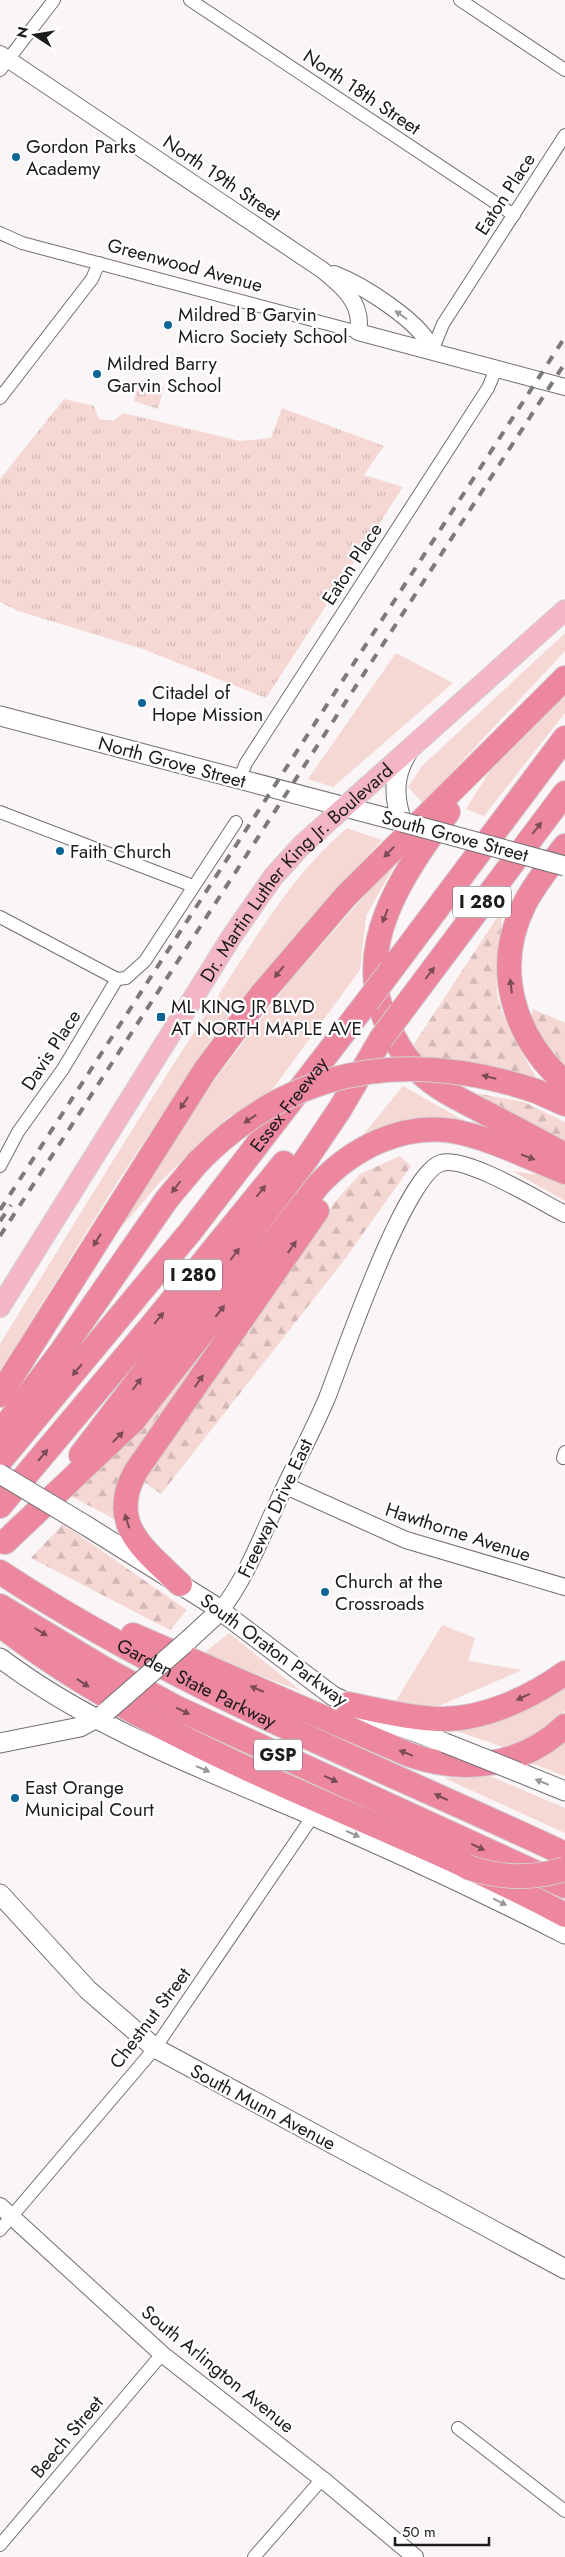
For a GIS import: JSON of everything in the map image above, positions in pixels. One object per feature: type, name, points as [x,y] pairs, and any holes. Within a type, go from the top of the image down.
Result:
[{"type":"highway","points":[[0,1395],[200,1078],[255,1002],[345,897],[418,822],[565,678]]},
{"type":"highway","points":[[536,708],[461,796],[411,867],[391,902],[381,926],[376,953],[375,974],[377,993],[386,1021],[401,1050],[414,1067],[449,1093],[565,1155]]},
{"type":"highway","name":"Essex Freeway","points":[[0,1461],[190,1232],[367,1002],[565,738]]},
{"type":"highway","name":"Essex Freeway","points":[[0,1506],[305,1138],[565,793]]},
{"type":"highway","points":[[565,846],[539,880],[524,904],[514,934],[510,975],[513,1002],[522,1030],[539,1056],[565,1083]]},
{"type":"highway","points":[[3,1546],[106,1424],[305,1162],[340,1109],[381,1039]]},
{"type":"highway","points":[[0,1433],[61,1352],[181,1181],[229,1133],[268,1108],[308,1088],[351,1075],[397,1069],[442,1069],[486,1076],[536,1091],[565,1104]]},
{"type":"highway","points":[[3,1546],[133,1421],[313,1192],[344,1161],[382,1140],[420,1131],[457,1132],[565,1172]]},
{"type":"highway","points":[[180,1584],[142,1546],[128,1527],[124,1507],[128,1485],[141,1463],[315,1215],[336,1188],[351,1173],[369,1160],[397,1147],[416,1142],[444,1140],[473,1141],[501,1147]]},
{"type":"highway","points":[[0,1408],[122,1242],[135,1228],[157,1213]]},
{"type":"highway","points":[[8,1577],[207,1668],[428,1761],[456,1765],[496,1763],[533,1749],[565,1726]]},
{"type":"highway","name":"Garden State Parkway","points":[[8,1577],[118,1643],[198,1685],[565,1854]]},
{"type":"highway","name":"Garden State Parkway","points":[[0,1606],[98,1665],[184,1711],[565,1886]]},
{"type":"highway","points":[[0,1624],[93,1690],[147,1721],[467,1867],[565,1915]]},
{"type":"highway","points":[[348,1704],[429,1718],[465,1717],[506,1704],[565,1673]]},
{"type":"highway","points":[[467,1867],[498,1876],[516,1877],[545,1875],[565,1870]]},
{"type":"main road","name":"Dr. Martin Luther King Jr. Boulevard","points":[[0,1306],[258,896],[289,859],[344,807],[565,610]]},
{"type":"main road","name":"North Grove Street","points":[[0,716],[344,807]]},
{"type":"main road","points":[[402,822],[396,800],[395,785],[402,762],[411,747]]},
{"type":"main road","name":"South Grove Street","points":[[344,807],[565,866]]},
{"type":"main road","name":"South Oraton Parkway","points":[[0,1474],[85,1524],[221,1610],[311,1681],[348,1704],[565,1791]]},
{"type":"main road","name":"Freeway Drive East","points":[[0,1743],[71,1729],[102,1715],[221,1610]]},
{"type":"main road","points":[[0,1658],[40,1686],[102,1715],[182,1760],[313,1816],[495,1899],[565,1934]]},
{"type":"main road","name":"South Munn Avenue","points":[[0,1894],[88,1990],[154,2048],[565,2269]]},
{"type":"street","points":[[3,61],[54,0]]},
{"type":"street","name":"North 18th Street","points":[[190,0],[514,215]]},
{"type":"street","points":[[460,0],[565,70]]},
{"type":"street","name":"North 19th Street","points":[[3,61],[321,269],[343,288],[356,306],[360,318],[358,332]]},
{"type":"street","name":"Eaton Place","points":[[432,351],[443,324],[565,135]]},
{"type":"street","name":"Greenwood Avenue","points":[[0,233],[22,243],[565,387]]},
{"type":"street","points":[[0,398],[92,279],[99,263]]},
{"type":"street","name":"North 19th Street","points":[[321,269],[363,288],[414,325],[428,339],[432,351]]},
{"type":"street","name":"Eaton Place","points":[[239,780],[246,762],[488,388],[496,370]]},
{"type":"street","points":[[0,812],[193,886]]},
{"type":"street","points":[[0,918],[117,979],[126,978],[145,961],[236,822]]},
{"type":"street","name":"Davis Place","points":[[0,1166],[18,1132],[62,1069],[117,979]]},
{"type":"street","name":"Freeway Drive East","points":[[221,1610],[244,1574],[286,1486],[327,1398],[394,1229],[425,1174],[437,1165],[452,1162],[473,1168],[565,1214]]},
{"type":"street","name":"Hawthorne Avenue","points":[[286,1486],[413,1542],[565,1587]]},
{"type":"street","name":"Chestnut Street","points":[[0,2230],[5,2211],[154,2048],[313,1816]]},
{"type":"street","name":"South Arlington Avenue","points":[[5,2211],[162,2354],[322,2479],[415,2557]]},
{"type":"street","name":"Beech Street","points":[[0,2545],[162,2354]]},
{"type":"street","points":[[458,2428],[565,2510]]},
{"type":"street","points":[[254,2557],[322,2479]]},
{"type":"green space","points":[[140,380],[164,387],[158,409],[134,401]]},
{"type":"green space","points":[[64,399],[94,406],[99,419],[114,421],[123,413],[240,441],[271,438],[282,408],[384,446],[364,475],[403,487],[266,698],[143,649],[18,611],[0,602],[0,479]]},
{"type":"green space","points":[[565,633],[565,651],[423,803],[408,787],[423,765]]},
{"type":"green space","points":[[396,653],[453,683],[333,787],[308,779]]},
{"type":"green space","points":[[565,695],[565,713],[484,816],[466,809],[491,769]]},
{"type":"green space","points":[[347,828],[382,840],[308,922],[219,1028],[118,1181],[0,1371],[0,1344],[131,1131],[274,911],[308,867]]},
{"type":"green space","points":[[400,856],[366,916],[360,970],[269,1094],[227,1118],[162,1180],[100,1252],[195,1106],[289,982]]},
{"type":"green space","points":[[504,907],[498,949],[497,992],[502,1012],[513,1036],[537,1079],[419,1059],[410,1050]]},
{"type":"green space","points":[[533,1009],[565,1023],[565,1066],[530,1022]]},
{"type":"green space","points":[[403,1086],[480,1130],[358,1141]]},
{"type":"green space","points":[[469,1092],[524,1102],[565,1122],[565,1142]]},
{"type":"green space","points":[[400,1156],[411,1166],[345,1259],[161,1494],[140,1479],[334,1203],[360,1174]]},
{"type":"green space","points":[[512,1171],[546,1176],[565,1184],[565,1201]]},
{"type":"green space","points":[[227,1320],[117,1486],[114,1519],[67,1494]]},
{"type":"green space","points":[[63,1524],[187,1610],[170,1630],[31,1558]]},
{"type":"green space","points":[[442,1625],[475,1638],[468,1661],[522,1670],[432,1709],[396,1701]]},
{"type":"green space","points":[[229,1633],[301,1691],[203,1654]]},
{"type":"green space","points":[[565,1683],[565,1711],[539,1734],[503,1747],[451,1729]]},
{"type":"green space","points":[[565,1733],[565,1776],[523,1760]]},
{"type":"green space","points":[[490,1776],[565,1808],[565,1833],[444,1778]]},
{"type":"railway","points":[[0,1210],[565,337]]},
{"type":"railway","points":[[0,1236],[565,363]]},
{"type":"railway","points":[[0,1221],[11,1205]]},
{"type":"place","name":"Gordon Parks Academy","points":[[16,157]]},
{"type":"place","name":"Mildred B Garvin Micro Society School","points":[[168,325]]},
{"type":"place","name":"Mildred Barry Garvin School","points":[[97,374]]},
{"type":"place","name":"Citadel of Hope Mission","points":[[142,703]]},
{"type":"place","name":"Faith Church","points":[[60,851]]},
{"type":"place","name":"ML KING JR BLVD AT NORTH MAPLE AVE","points":[[161,1017]]},
{"type":"place","name":"Church at the Crossroads","points":[[325,1592]]},
{"type":"place","name":"East Orange Municipal Court","points":[[15,1798]]}]
